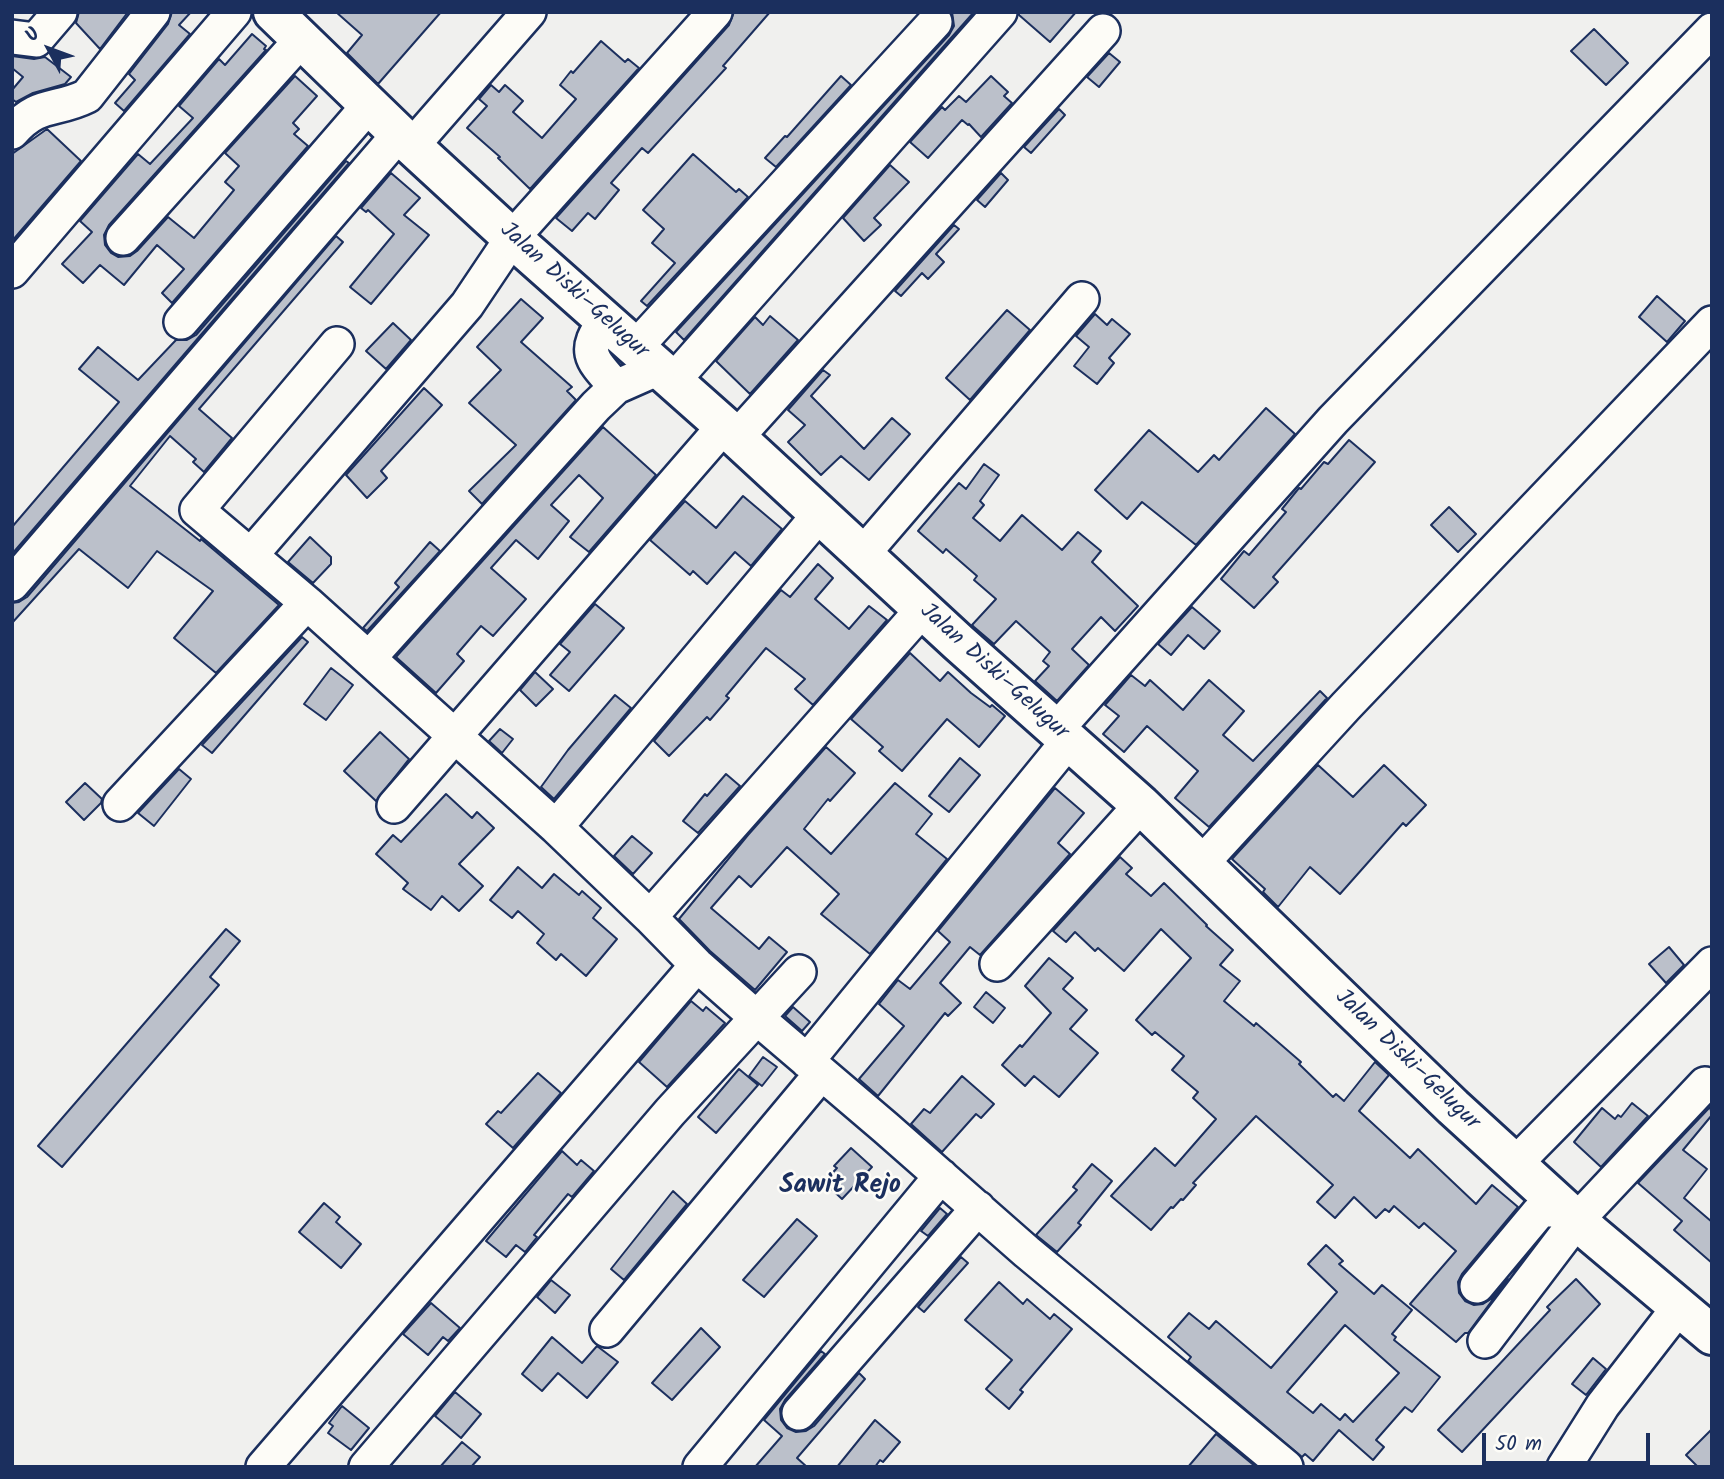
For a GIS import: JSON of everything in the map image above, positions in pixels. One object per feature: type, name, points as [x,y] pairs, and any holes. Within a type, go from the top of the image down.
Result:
[{"type":"main road","name":"Jalan Diski–Gelugur","points":[[273,12],[512,238],[1141,805],[1371,1029],[1515,1164],[1712,1335]]},
{"type":"street","points":[[12,37],[36,40],[60,12]]},
{"type":"street","points":[[12,132],[33,112],[75,102],[87,96],[153,12]]},
{"type":"street","points":[[12,271],[234,12]]},
{"type":"street","points":[[12,584],[406,140],[530,12]]},
{"type":"street","points":[[251,555],[467,305],[512,238],[715,12]]},
{"type":"street","points":[[369,658],[616,387],[656,366],[1000,12]]},
{"type":"street","points":[[656,366],[935,22]]},
{"type":"street","points":[[607,1330],[814,1067],[1062,735],[1333,420],[1712,30]]},
{"type":"street","points":[[394,806],[730,432],[1103,32]]},
{"type":"street","points":[[123,238],[301,40]]},
{"type":"street","points":[[181,322],[369,105]]},
{"type":"street","points":[[862,555],[1082,299]]},
{"type":"street","points":[[605,321],[594,335],[590,354],[616,387]]},
{"type":"street","points":[[1202,863],[1346,706],[1712,323]]},
{"type":"street","points":[[337,344],[197,510],[307,603],[455,736],[650,916],[697,965],[757,1018],[1027,1252],[1286,1467]]},
{"type":"street","points":[[555,827],[818,516]]},
{"type":"street","points":[[120,804],[307,603]]},
{"type":"street","points":[[650,916],[922,610]]},
{"type":"street","points":[[997,964],[1141,805]]},
{"type":"street","points":[[1515,1164],[1712,964]]},
{"type":"street","points":[[262,1467],[697,965]]},
{"type":"street","points":[[366,1467],[670,1112],[799,972]]},
{"type":"street","points":[[1485,1341],[1572,1215],[1705,1084]]},
{"type":"street","points":[[701,1467],[941,1176]]},
{"type":"street","points":[[799,1413],[978,1208]]},
{"type":"street","points":[[1477,1286],[1538,1213],[1572,1215]]},
{"type":"street","points":[[1564,1467],[1603,1405],[1679,1307]]},
{"type":"building","points":[[79,12],[128,12],[100,49],[76,23]]},
{"type":"building","points":[[172,12],[191,12],[179,25],[190,34],[124,111],[115,103],[135,80],[129,74],[168,24]]},
{"type":"building","points":[[336,12],[441,12],[378,84],[347,53],[362,35]]},
{"type":"building","points":[[734,12],[770,12],[723,66],[726,68],[648,153],[642,148],[611,183],[619,190],[595,219],[588,213],[572,231],[556,218],[729,25]]},
{"type":"building","points":[[952,12],[974,12],[684,340],[676,332],[949,35],[954,26]]},
{"type":"building","points":[[1019,12],[1076,12],[1050,42],[1019,15]]},
{"type":"building","points":[[1594,29],[1628,63],[1606,85],[1571,51]]},
{"type":"building","points":[[252,34],[266,46],[266,50],[109,225],[104,235],[105,245],[118,257],[130,256],[168,217],[194,238],[234,190],[225,182],[239,166],[225,153],[295,76],[317,96],[293,123],[299,129],[294,134],[308,146],[172,303],[162,293],[184,269],[157,245],[124,285],[100,265],[83,283],[62,264],[92,232],[80,221],[138,154],[150,164],[193,118],[179,106],[219,59],[225,65]]},
{"type":"building","points":[[601,41],[625,62],[628,59],[639,68],[530,189],[498,158],[500,157],[467,128],[487,106],[479,99],[491,85],[499,92],[505,85],[523,101],[513,112],[542,138],[576,99],[560,85]]},
{"type":"building","points":[[1109,53],[1120,62],[1099,87],[1087,77]]},
{"type":"building","points":[[12,56],[34,59],[45,57],[71,77],[65,84],[33,93],[16,102],[12,99],[12,90],[23,77],[12,68]]},
{"type":"building","points":[[841,76],[851,85],[776,167],[765,158]]},
{"type":"building","points":[[991,76],[1008,92],[1004,96],[1012,103],[981,137],[962,120],[928,158],[910,142],[942,107],[945,110],[959,96],[966,102]]},
{"type":"building","points":[[1059,109],[1065,115],[1031,153],[1024,147]]},
{"type":"building","points":[[47,129],[81,161],[12,241],[12,154]]},
{"type":"building","points":[[693,154],[736,192],[739,189],[748,197],[647,306],[641,301],[675,263],[652,243],[664,229],[643,210]]},
{"type":"building","points":[[346,161],[349,163],[12,554],[12,527],[119,402],[79,369],[98,347],[138,380],[176,340],[187,340],[196,335]]},
{"type":"building","points":[[890,165],[909,182],[874,218],[881,225],[864,241],[843,218]]},
{"type":"building","points":[[391,173],[420,198],[404,215],[429,235],[371,304],[350,287],[394,234],[368,210],[366,212],[361,208]]},
{"type":"building","points":[[1001,173],[1008,180],[985,207],[977,200]]},
{"type":"building","points":[[954,225],[959,229],[936,254],[944,262],[928,279],[922,273],[901,296],[895,291]]},
{"type":"building","points":[[336,236],[343,242],[199,409],[232,438],[204,472],[193,462],[196,459],[170,436],[130,486],[200,541],[201,539],[279,605],[216,673],[174,638],[213,591],[157,551],[128,588],[79,549],[12,623],[12,603],[27,597]]},
{"type":"building","points":[[1657,296],[1685,321],[1667,342],[1639,317]]},
{"type":"building","points":[[521,299],[543,318],[521,342],[572,387],[567,391],[576,400],[482,504],[469,491],[516,445],[469,403],[501,370],[477,347]]},
{"type":"building","points":[[1007,310],[1030,330],[970,400],[946,378]]},
{"type":"building","points":[[1095,314],[1107,325],[1112,319],[1130,334],[1109,358],[1114,363],[1097,384],[1074,366],[1089,347],[1076,336]]},
{"type":"building","points":[[770,316],[798,340],[750,394],[716,361],[755,317],[763,325]]},
{"type":"building","points":[[393,323],[411,340],[386,369],[366,351]]},
{"type":"building","points":[[823,370],[830,375],[811,396],[864,449],[892,418],[910,434],[869,480],[841,456],[821,475],[788,442],[805,425],[788,410]]},
{"type":"building","points":[[424,388],[442,405],[381,471],[387,478],[367,498],[346,475]]},
{"type":"building","points":[[1266,408],[1295,434],[1196,545],[1142,502],[1127,519],[1095,490],[1149,430],[1198,472],[1214,455],[1219,460]]},
{"type":"building","points":[[603,427],[656,475],[589,552],[570,537],[603,498],[579,475],[551,505],[569,521],[538,559],[516,540],[491,568],[526,599],[493,636],[481,626],[457,654],[464,661],[436,693],[396,657]]},
{"type":"building","points":[[1349,440],[1375,462],[1273,577],[1278,582],[1254,608],[1221,579],[1244,551],[1249,555],[1286,512],[1282,509],[1299,488],[1301,489],[1324,462],[1328,464]]},
{"type":"building","points":[[984,464],[999,475],[980,501],[984,505],[973,518],[1000,541],[1022,515],[1062,550],[1078,532],[1101,551],[1092,562],[1138,606],[1115,631],[1101,617],[1072,649],[1089,665],[1057,701],[1035,681],[1049,666],[1043,661],[1050,652],[1016,621],[994,644],[974,627],[972,625],[996,599],[974,580],[977,576],[946,549],[943,553],[918,531],[959,483],[966,489]]},
{"type":"building","points":[[743,496],[782,529],[751,566],[735,552],[707,584],[693,571],[690,575],[650,540],[685,501],[716,528]]},
{"type":"building","points":[[1449,507],[1476,534],[1458,552],[1431,525]]},
{"type":"building","points":[[310,537],[331,557],[331,564],[313,583],[288,562]]},
{"type":"building","points":[[430,542],[440,551],[367,631],[363,628],[399,587],[395,583]]},
{"type":"building","points":[[818,564],[833,578],[815,599],[849,629],[869,606],[887,620],[813,705],[795,689],[805,679],[766,648],[726,696],[729,698],[710,720],[707,717],[669,756],[654,741],[781,590],[790,597]]},
{"type":"building","points":[[595,604],[624,628],[569,691],[550,675],[570,652],[560,644]]},
{"type":"building","points":[[1192,607],[1220,631],[1204,649],[1188,635],[1171,655],[1158,644]]},
{"type":"building","points":[[302,637],[308,642],[212,753],[202,745]]},
{"type":"building","points":[[910,653],[940,681],[948,672],[971,693],[1005,716],[979,747],[947,719],[902,771],[879,751],[883,747],[851,719]]},
{"type":"building","points":[[331,668],[353,685],[326,720],[304,704]]},
{"type":"building","points":[[535,672],[553,689],[536,706],[520,690]]},
{"type":"building","points":[[1131,675],[1145,686],[1150,680],[1183,710],[1209,680],[1244,711],[1223,735],[1253,761],[1320,691],[1327,698],[1209,827],[1175,798],[1198,771],[1147,726],[1124,752],[1103,734],[1119,716],[1105,705]]},
{"type":"building","points":[[615,695],[631,708],[554,799],[541,787],[568,750]]},
{"type":"building","points":[[500,729],[513,739],[502,753],[489,741]]},
{"type":"building","points":[[380,732],[409,759],[376,801],[344,771]]},
{"type":"building","points":[[826,747],[855,773],[830,801],[828,799],[804,829],[831,854],[895,783],[932,814],[916,834],[947,859],[870,954],[821,914],[839,894],[787,847],[751,887],[739,876],[711,908],[759,949],[769,937],[787,952],[755,990],[710,951],[679,919],[748,835]]},
{"type":"building","points":[[960,758],[980,775],[949,812],[929,796]]},
{"type":"building","points":[[1318,765],[1353,797],[1384,765],[1426,805],[1406,826],[1403,823],[1340,894],[1310,867],[1278,907],[1263,892],[1265,889],[1232,859]]},
{"type":"building","points":[[179,769],[191,779],[154,826],[138,813]]},
{"type":"building","points":[[726,774],[740,786],[698,833],[683,821]]},
{"type":"building","points":[[85,783],[102,799],[84,820],[66,802]]},
{"type":"building","points":[[1055,788],[1084,813],[1058,843],[1070,854],[980,955],[970,947],[940,983],[961,1003],[948,1016],[945,1013],[878,1096],[859,1079],[904,1026],[879,1004],[898,980],[910,989],[950,942],[938,931]]},
{"type":"building","points":[[446,794],[472,818],[477,812],[494,828],[459,864],[483,886],[459,911],[442,896],[431,910],[403,889],[408,883],[376,854],[393,835],[401,842]]},
{"type":"building","points":[[632,836],[652,853],[633,874],[614,856]]},
{"type":"building","points":[[1120,857],[1132,868],[1126,874],[1151,896],[1164,883],[1233,950],[1220,965],[1240,981],[1224,1001],[1254,1026],[1256,1023],[1301,1062],[1299,1064],[1333,1097],[1336,1094],[1344,1101],[1375,1062],[1389,1075],[1359,1111],[1410,1158],[1418,1149],[1476,1204],[1492,1185],[1518,1207],[1458,1282],[1459,1293],[1465,1301],[1474,1305],[1491,1299],[1508,1279],[1468,1333],[1456,1342],[1410,1304],[1456,1251],[1424,1223],[1419,1228],[1394,1206],[1389,1212],[1385,1209],[1376,1218],[1354,1197],[1335,1218],[1317,1202],[1333,1185],[1256,1116],[1193,1183],[1196,1185],[1183,1200],[1171,1207],[1151,1230],[1111,1196],[1155,1148],[1175,1166],[1216,1119],[1193,1098],[1198,1092],[1172,1070],[1184,1056],[1155,1032],[1152,1035],[1136,1020],[1191,958],[1161,929],[1124,971],[1098,948],[1095,951],[1075,932],[1066,942],[1053,931]]},
{"type":"building","points":[[518,867],[542,888],[554,874],[579,895],[582,891],[601,908],[593,918],[617,939],[586,976],[561,954],[556,960],[537,943],[544,934],[518,911],[512,918],[490,900]]},
{"type":"building","points":[[226,929],[240,941],[210,977],[219,985],[62,1167],[38,1146]]},
{"type":"building","points":[[1669,947],[1684,965],[1666,983],[1649,964]]},
{"type":"building","points":[[1049,958],[1073,978],[1063,989],[1087,1010],[1070,1029],[1098,1053],[1059,1097],[1034,1076],[1025,1086],[1002,1065],[1020,1045],[1022,1047],[1051,1013],[1025,986]]},
{"type":"building","points":[[986,992],[1005,1008],[993,1023],[974,1007]]},
{"type":"building","points":[[691,1001],[703,1011],[706,1007],[725,1023],[667,1087],[639,1062]]},
{"type":"building","points":[[793,1007],[810,1022],[802,1031],[785,1016]]},
{"type":"building","points":[[763,1057],[777,1067],[762,1086],[749,1076]]},
{"type":"building","points":[[739,1069],[758,1085],[716,1133],[698,1117]]},
{"type":"building","points":[[538,1073],[561,1093],[513,1148],[486,1124],[498,1111],[501,1113]]},
{"type":"building","points":[[962,1076],[994,1104],[981,1118],[976,1114],[942,1152],[911,1124],[924,1109],[930,1113]]},
{"type":"building","points":[[1632,1103],[1648,1116],[1601,1167],[1574,1142],[1602,1108],[1615,1119],[1618,1115],[1621,1117]]},
{"type":"building","points":[[1710,1107],[1712,1115],[1683,1150],[1707,1169],[1684,1198],[1712,1222],[1712,1263],[1674,1230],[1682,1221],[1638,1183]]},
{"type":"building","points":[[851,1148],[872,1167],[842,1199],[824,1182],[837,1168],[834,1166]]},
{"type":"building","points":[[562,1151],[577,1165],[581,1160],[594,1171],[572,1197],[568,1194],[534,1235],[537,1237],[525,1252],[516,1245],[506,1257],[486,1241]]},
{"type":"building","points":[[1092,1164],[1112,1181],[1078,1223],[1081,1225],[1057,1252],[1036,1235],[1077,1190],[1073,1187]]},
{"type":"building","points":[[673,1191],[687,1204],[624,1280],[611,1269]]},
{"type":"building","points":[[324,1203],[340,1217],[336,1222],[361,1244],[341,1268],[299,1232]]},
{"type":"building","points":[[940,1208],[947,1214],[928,1236],[921,1231]]},
{"type":"building","points":[[797,1219],[817,1236],[764,1297],[743,1280]]},
{"type":"building","points":[[1326,1245],[1343,1261],[1339,1264],[1374,1294],[1382,1285],[1412,1310],[1392,1334],[1396,1337],[1394,1340],[1440,1377],[1412,1412],[1405,1407],[1376,1440],[1384,1447],[1373,1460],[1339,1430],[1313,1461],[1305,1454],[1302,1457],[1188,1361],[1191,1357],[1168,1337],[1189,1313],[1209,1329],[1216,1321],[1271,1368],[1337,1292],[1308,1264]],"holes":[[[1345,1325],[1399,1373],[1353,1422],[1345,1414],[1340,1420],[1321,1404],[1313,1413],[1287,1392]]]},
{"type":"building","points":[[961,1257],[968,1263],[924,1312],[918,1307]]},
{"type":"building","points":[[1576,1279],[1600,1304],[1462,1452],[1438,1430],[1550,1310],[1547,1307]]},
{"type":"building","points":[[551,1280],[570,1295],[555,1313],[537,1297]]},
{"type":"building","points":[[999,1282],[1023,1304],[1027,1299],[1050,1319],[1054,1314],[1072,1329],[1020,1390],[1023,1392],[1009,1409],[986,1389],[1012,1360],[965,1320]]},
{"type":"building","points":[[431,1303],[460,1328],[448,1341],[443,1337],[428,1355],[403,1334]]},
{"type":"building","points":[[701,1328],[720,1347],[672,1400],[652,1383]]},
{"type":"building","points":[[552,1337],[582,1363],[597,1346],[618,1362],[587,1398],[558,1373],[542,1391],[522,1374]]},
{"type":"building","points":[[821,1351],[825,1354],[780,1409],[781,1420],[787,1428],[796,1432],[806,1431],[814,1426],[859,1373],[865,1379],[797,1458],[807,1467],[755,1467],[782,1436],[764,1420]]},
{"type":"building","points":[[1593,1358],[1606,1369],[1586,1395],[1572,1384]]},
{"type":"building","points":[[455,1392],[481,1414],[461,1438],[435,1416]]},
{"type":"building","points":[[342,1406],[369,1428],[351,1450],[328,1433],[333,1426],[329,1423]]},
{"type":"building","points":[[875,1420],[900,1442],[883,1462],[880,1460],[875,1467],[837,1467]]},
{"type":"building","points":[[1712,1429],[1712,1467],[1698,1467],[1686,1455]]},
{"type":"building","points":[[1216,1434],[1256,1467],[1188,1467]]},
{"type":"building","points":[[462,1442],[480,1457],[471,1467],[440,1467]]},
{"type":"district","name":"Sawit Rejo","points":[[840,1188]]}]
